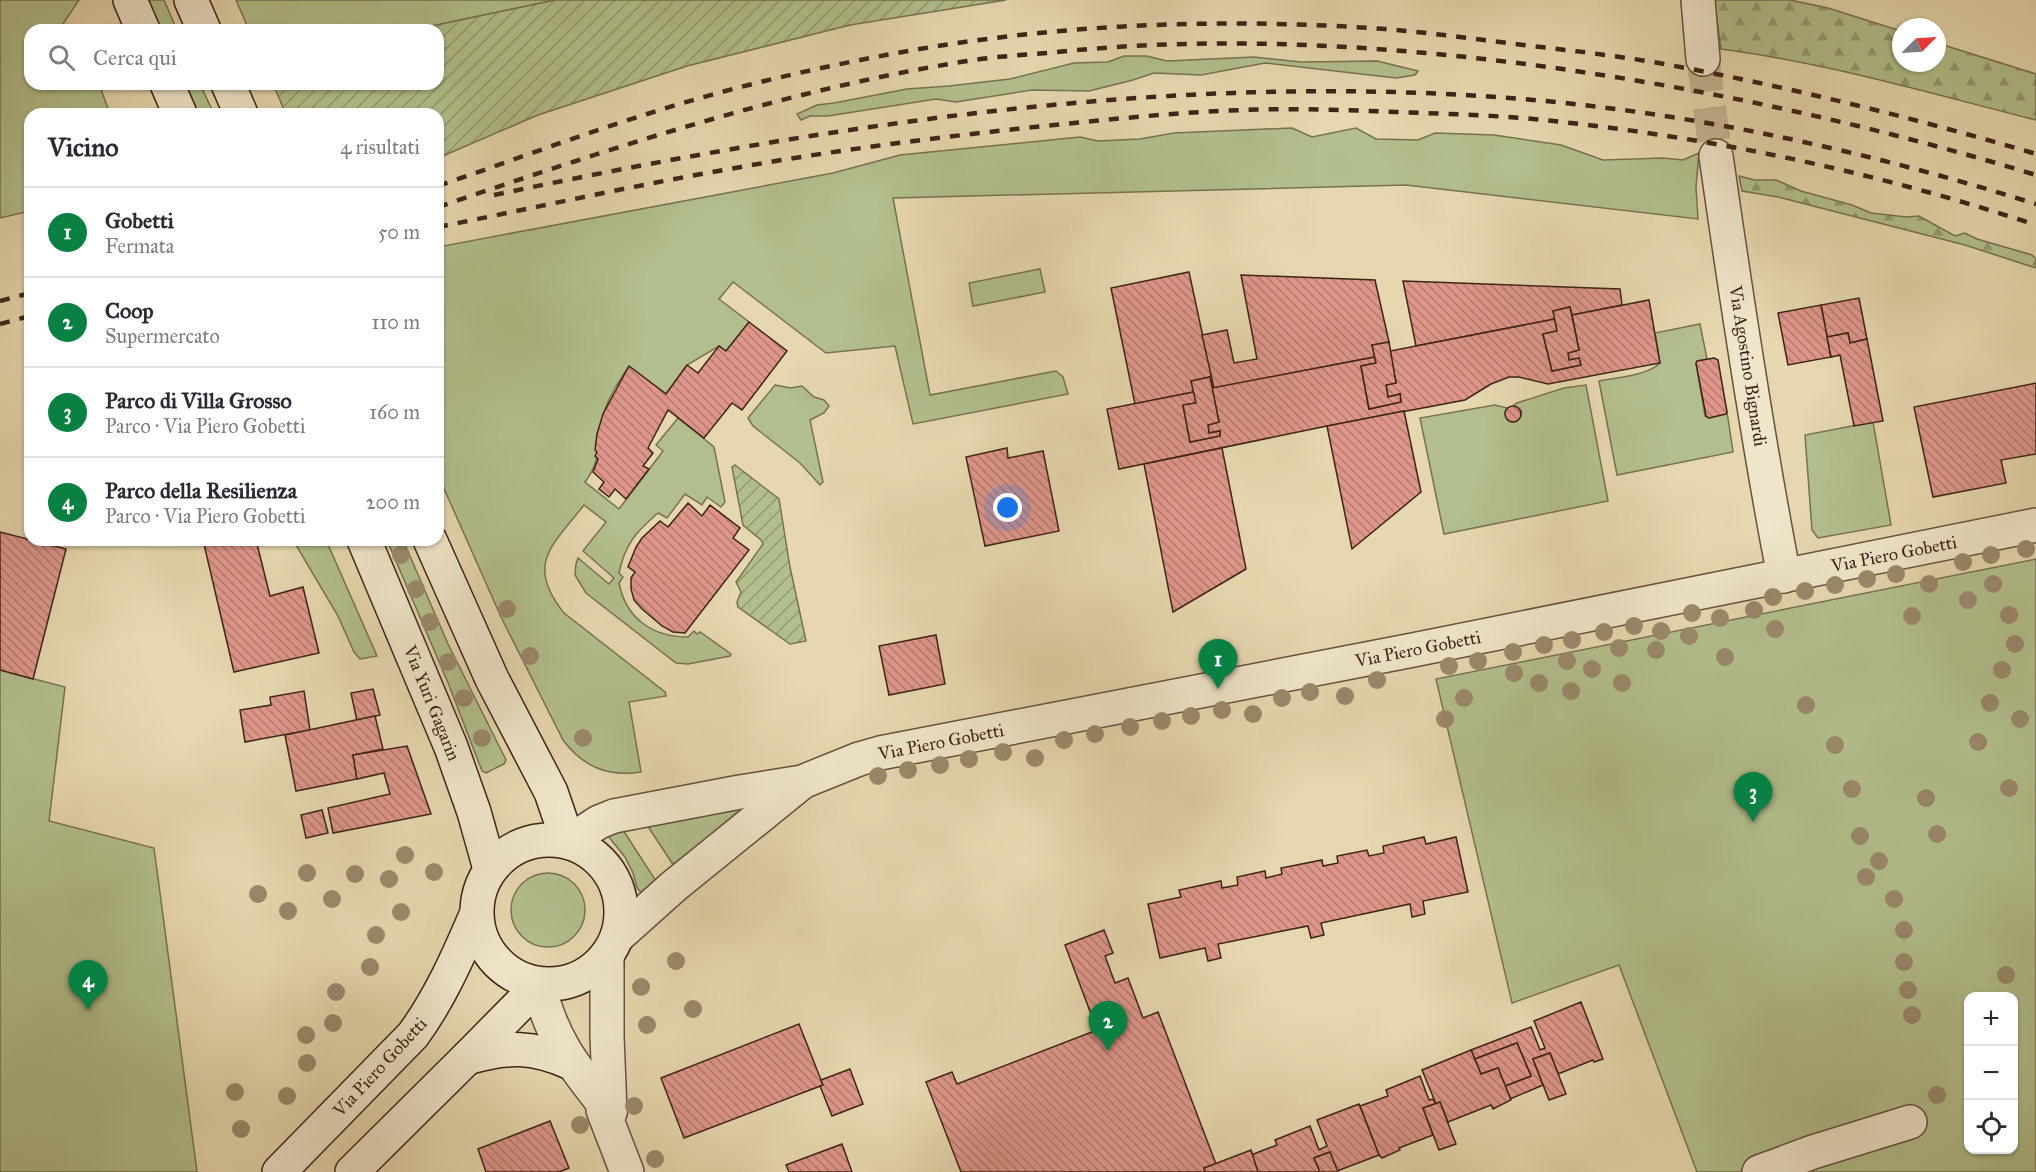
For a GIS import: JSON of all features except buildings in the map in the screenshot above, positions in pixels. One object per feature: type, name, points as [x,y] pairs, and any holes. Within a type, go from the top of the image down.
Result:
[{"type":"street","points":[[130,0],[140,24]]},
{"type":"street","points":[[191,0],[201,24]]},
{"type":"street","points":[[1698,0],[1703,59]]},
{"type":"street","points":[[170,90],[177,108]]},
{"type":"street","points":[[231,90],[238,108]]},
{"type":"street","name":"Via Agostino Bignardi","points":[[1716,156],[1773,523],[1784,576]]},
{"type":"street","name":"Via Piero Gobetti","points":[[568,842],[599,822],[623,814],[802,782],[880,753],[2036,525]]},
{"type":"street","name":"Via Yuri Gagarin","points":[[367,546],[451,747],[474,812],[490,869]]},
{"type":"street","points":[[433,546],[492,679],[551,792],[568,842]]},
{"type":"street","name":"Via Piero Gobetti","points":[[612,946],[674,886],[802,782]]},
{"type":"street","points":[[610,1112],[607,1036],[612,946],[621,914],[617,887],[605,867],[588,852],[568,842],[554,840],[539,840],[517,847],[503,856],[490,869],[477,900],[476,915],[480,936],[490,954],[505,970],[523,980],[552,985],[578,979],[594,969],[612,946]]},
{"type":"street","name":"Via Piero Gobetti","points":[[279,1172],[413,1035],[440,994],[476,915]]},
{"type":"street","points":[[352,1172],[539,984]]},
{"type":"street","points":[[539,984],[550,1023],[571,1063],[610,1112]]},
{"type":"street","points":[[467,1058],[520,1048],[571,1063]]},
{"type":"street","points":[[610,1112],[603,1110],[627,1172]]},
{"type":"street","points":[[1759,1172],[1813,1152],[1910,1122]]},
{"type":"green space","points":[[0,0],[79,0],[63,24],[24,24],[24,90],[101,90],[108,108],[24,108],[24,212],[0,218]]},
{"type":"green space","points":[[148,0],[164,0],[174,24],[158,24]]},
{"type":"green space","points":[[236,0],[555,0],[441,24],[246,24]]},
{"type":"green space","points":[[555,0],[1006,0],[850,25],[687,66],[538,115],[444,155],[444,108],[283,108],[276,90],[444,90],[444,24],[441,24]]},
{"type":"green space","points":[[1714,0],[1790,0],[1828,8],[1892,28],[1892,72],[1946,72],[1946,46],[2036,74],[2036,120],[1801,62],[1721,49]]},
{"type":"green space","points":[[1124,56],[1147,56],[1167,61],[1254,57],[1301,62],[1377,61],[1418,71],[1415,75],[1396,78],[1265,63],[1201,75],[1154,73],[1089,91],[1032,90],[956,102],[936,99],[828,116],[810,116],[801,120],[797,114],[817,105],[907,89],[1010,79],[1074,63],[1108,62]]},
{"type":"green space","points":[[188,90],[203,90],[211,108],[195,108]]},
{"type":"green space","points":[[1292,128],[1312,137],[1356,128],[1376,139],[1418,140],[1435,133],[1494,135],[1561,145],[1603,160],[1663,158],[1683,160],[1699,153],[1696,187],[1698,219],[1406,185],[893,198],[930,395],[1056,371],[1063,377],[1068,394],[913,424],[895,346],[826,353],[733,282],[719,299],[749,322],[726,351],[719,346],[687,365],[666,394],[629,366],[605,410],[597,458],[585,482],[619,509],[663,451],[656,445],[678,418],[714,447],[725,502],[721,507],[707,497],[702,505],[685,494],[667,518],[658,513],[643,526],[628,546],[621,563],[619,573],[623,577],[619,583],[628,607],[643,624],[663,634],[675,636],[688,637],[694,631],[697,634],[700,632],[731,654],[688,664],[676,663],[586,593],[575,575],[578,558],[609,584],[614,578],[583,551],[606,522],[584,505],[553,544],[547,556],[546,581],[552,596],[564,613],[665,692],[666,696],[629,702],[641,772],[607,771],[579,757],[563,740],[501,617],[444,489],[444,246],[833,173],[900,155],[1080,137],[1098,141],[1140,139],[1174,133]]},
{"type":"green space","points":[[1739,176],[1755,180],[1776,180],[1801,191],[1852,205],[1871,213],[1906,217],[1919,216],[1955,236],[1965,233],[1977,239],[2032,255],[2036,259],[2036,268],[1965,245],[1778,197],[1742,191]]},
{"type":"green space","points":[[1040,269],[1045,292],[973,306],[969,283]]},
{"type":"green space","points":[[1700,324],[1707,359],[1696,363],[1705,416],[1709,418],[1727,412],[1733,452],[1617,475],[1599,381],[1647,371],[1660,363],[1655,333]]},
{"type":"green space","points":[[775,385],[791,388],[802,386],[814,397],[824,400],[829,406],[824,413],[810,420],[823,482],[820,485],[800,463],[753,426],[748,418]]},
{"type":"green space","points":[[1586,385],[1608,501],[1444,534],[1420,418],[1495,405],[1507,408],[1506,418],[1513,422],[1521,415],[1521,410],[1514,405],[1517,403],[1564,388]]},
{"type":"green space","points":[[1873,422],[1891,525],[1818,538],[1812,530],[1805,435]]},
{"type":"green space","points":[[735,465],[779,499],[790,567],[806,641],[790,644],[738,607],[737,602],[741,592],[736,582],[763,544],[743,525],[732,467]]},
{"type":"green space","points":[[297,546],[329,546],[377,656],[360,659],[354,652],[338,616]]},
{"type":"green space","points":[[390,546],[406,546],[448,644],[506,760],[504,764],[486,773],[482,771],[449,685]]},
{"type":"green space","points":[[2036,559],[2036,1172],[1697,1172],[1619,965],[1512,1003],[1436,679]]},
{"type":"green space","points":[[0,670],[65,687],[49,821],[154,848],[197,1172],[0,1172]]},
{"type":"green space","points":[[738,807],[740,810],[676,864],[672,863],[649,828],[650,823]]},
{"type":"green space","points":[[623,830],[656,881],[641,892],[637,888],[625,857],[608,836],[608,834]]},
{"type":"green space","points":[[541,873],[555,873],[569,879],[579,889],[585,903],[585,917],[579,931],[569,941],[555,947],[541,947],[527,941],[517,931],[511,917],[511,903],[517,889],[527,879]]},
{"type":"tunnel","points":[[1703,59],[1716,156]]},
{"type":"railway","points":[[444,184],[676,105],[826,67],[948,44],[1010,36],[1072,30],[1197,24],[1323,25],[1385,29],[1637,59],[1846,103],[2036,154]]},
{"type":"railway","points":[[444,205],[568,163],[700,123],[766,104],[899,73],[978,59],[1180,44],[1241,43],[1364,48],[1487,59],[1610,76],[1733,98],[1855,125],[2036,175]]},
{"type":"railway","points":[[494,195],[754,145],[885,125],[1016,109],[1148,97],[1280,92],[1413,93],[1545,101],[1670,117],[1732,127],[1855,154],[2036,204]]},
{"type":"railway","points":[[444,226],[627,188],[862,148],[1131,117],[1281,109],[1507,117],[1668,136],[1793,159],[1854,173],[2036,225]]},
{"type":"railway","points":[[0,301],[24,295]]},
{"type":"railway","points":[[0,324],[24,318]]},
{"type":"place","name":"Gobetti","points":[[1218,689]]},
{"type":"place","name":"Parco di Villa Grosso","points":[[1753,822]]},
{"type":"place","name":"Parco della Resilienza","points":[[88,1010]]},
{"type":"place","name":"Coop","points":[[1108,1051]]}]
